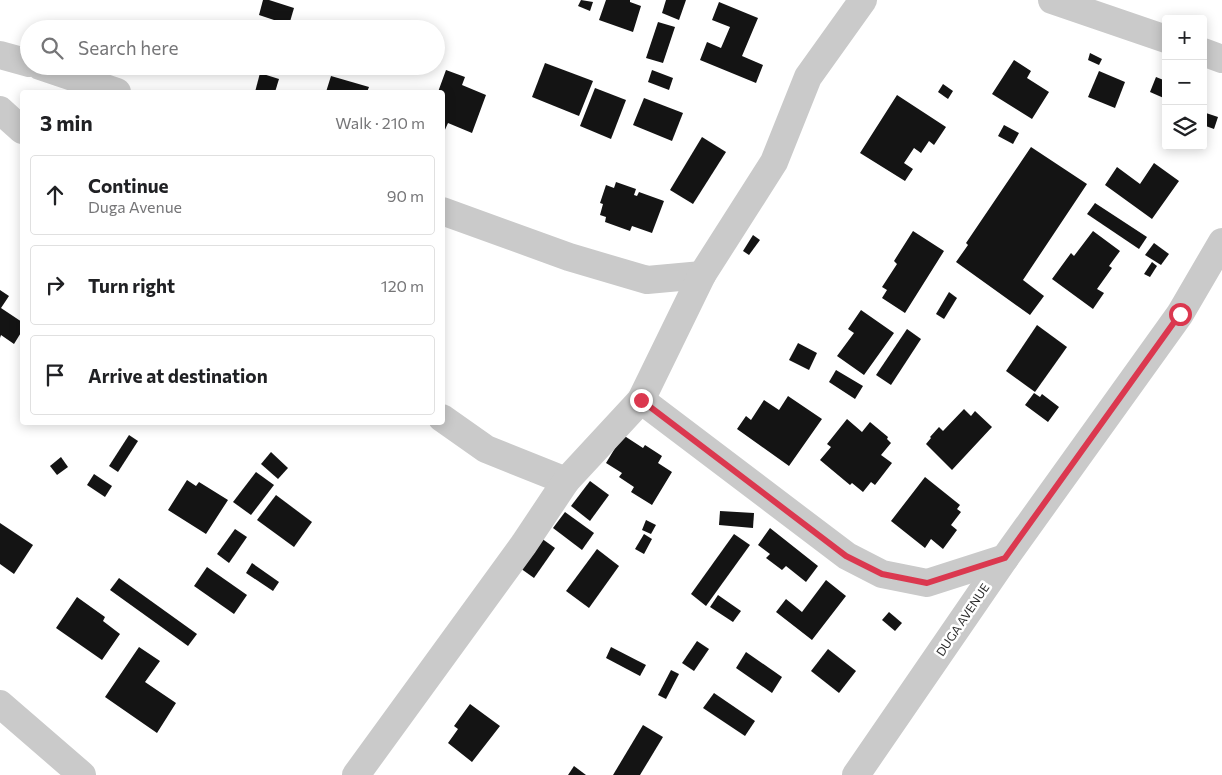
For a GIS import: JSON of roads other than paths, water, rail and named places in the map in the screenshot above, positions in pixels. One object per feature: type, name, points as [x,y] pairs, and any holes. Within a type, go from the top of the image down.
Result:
[{"type":"street","points":[[356,775],[524,544],[566,481],[641,400],[702,275],[774,162],[808,77],[863,0]]},
{"type":"street","points":[[1052,0],[1162,38]]},
{"type":"street","points":[[1207,53],[1222,59]]},
{"type":"street","points":[[0,55],[20,61]]},
{"type":"street","points":[[67,75],[111,90]]},
{"type":"street","points":[[0,110],[20,128]]},
{"type":"street","points":[[445,212],[569,257],[647,280],[702,275]]},
{"type":"street","name":"DUGA AVENUE","points":[[856,775],[1005,558],[1180,314],[1222,242]]},
{"type":"street","points":[[641,400],[846,556],[882,574],[927,583],[1005,558]]},
{"type":"street","points":[[445,420],[486,449],[566,481]]},
{"type":"street","points":[[0,704],[82,775]]}]
